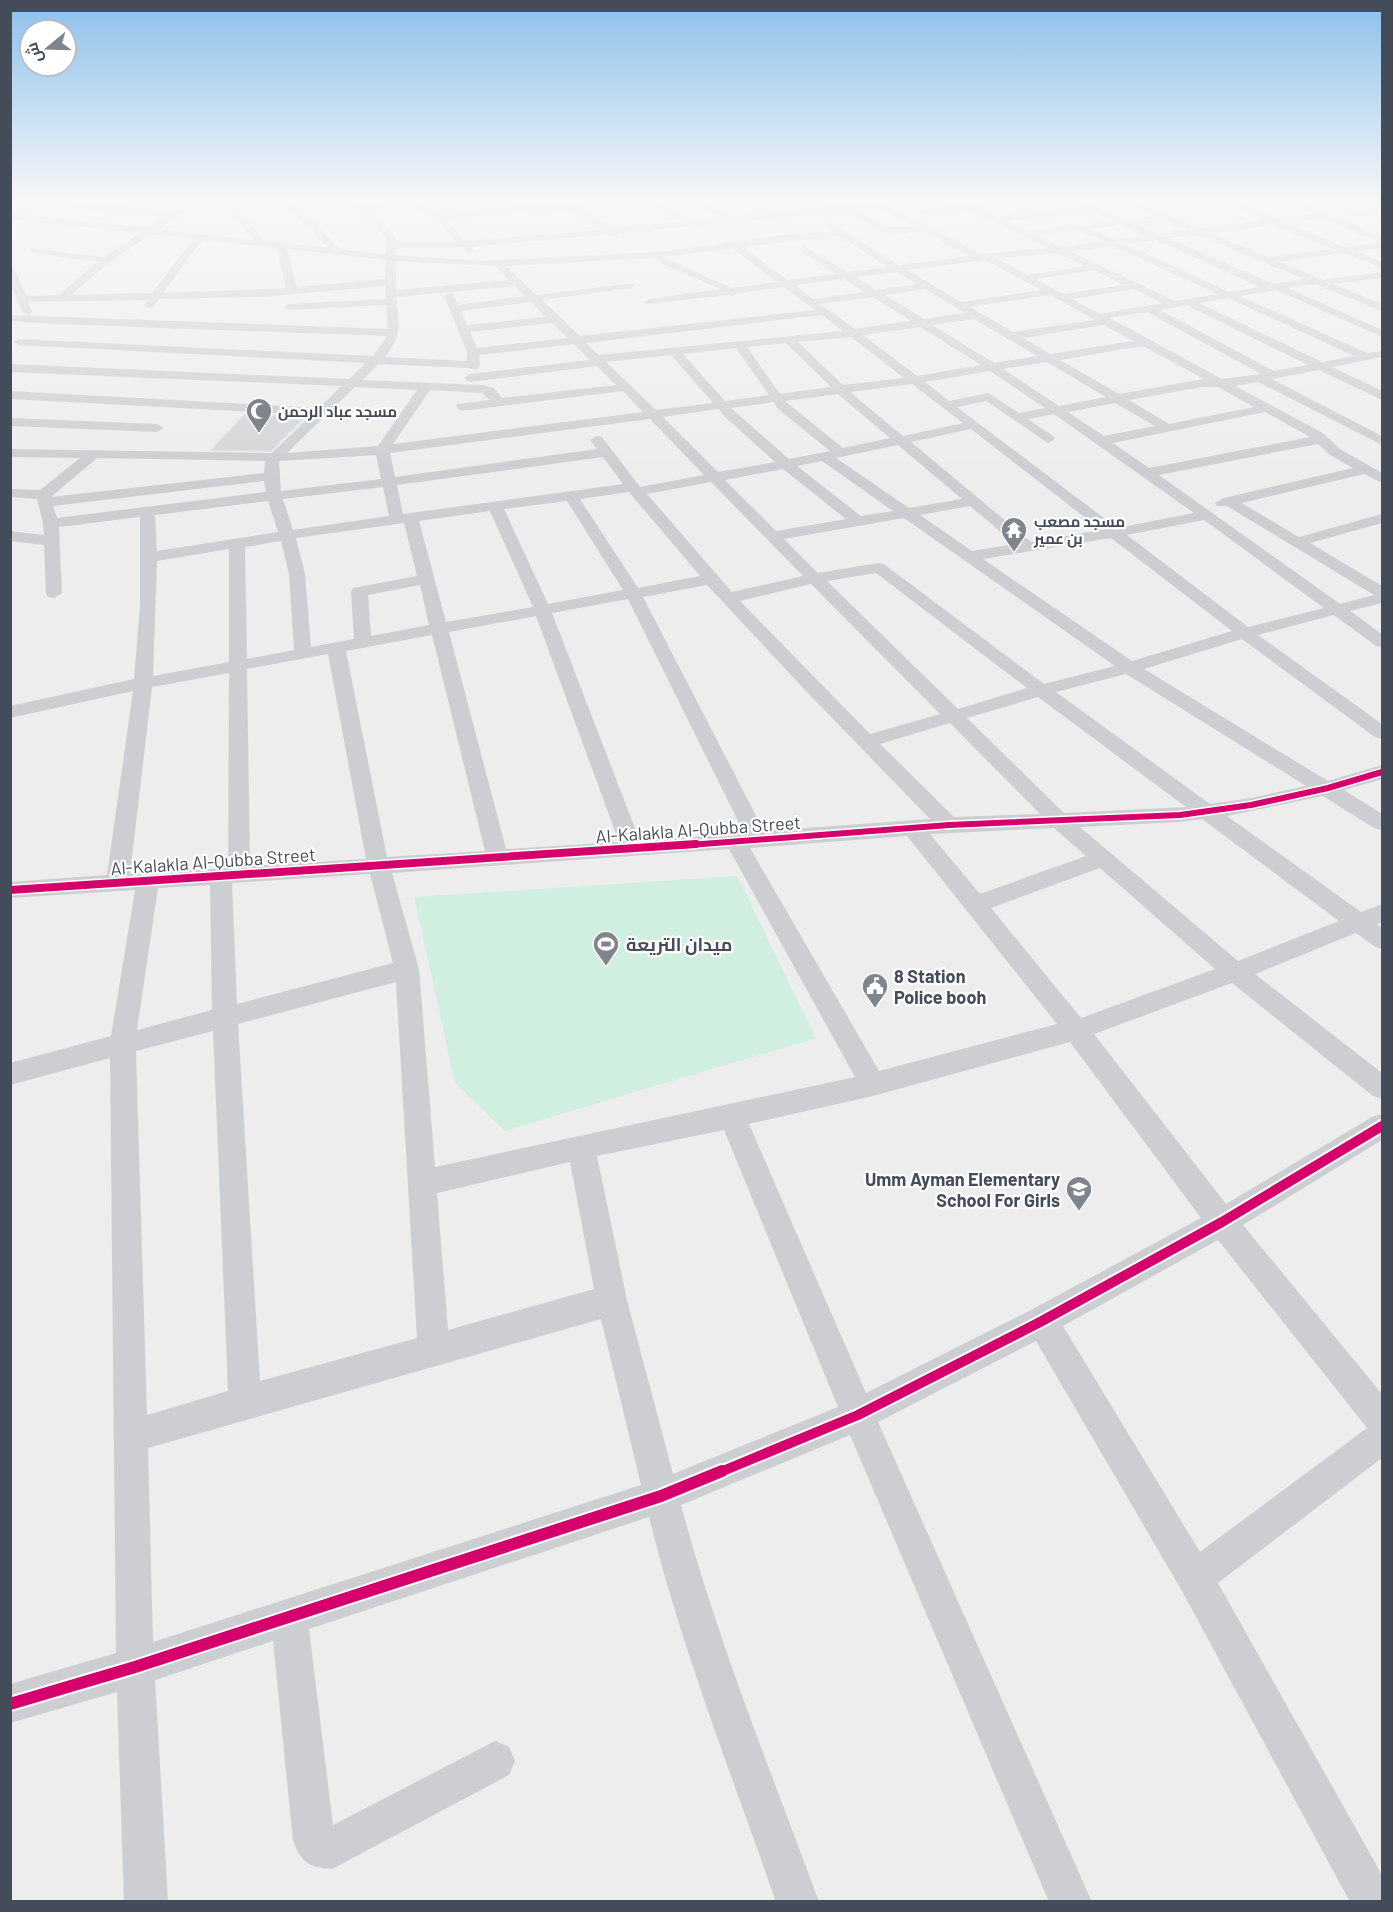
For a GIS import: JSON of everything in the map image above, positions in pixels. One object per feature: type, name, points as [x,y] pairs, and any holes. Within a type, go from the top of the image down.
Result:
[{"type":"street","points":[[19,290],[30,320]]},
{"type":"street","points":[[62,298],[70,290]]},
{"type":"street","points":[[126,336],[158,290]]},
{"type":"street","points":[[261,311],[401,290]]},
{"type":"street","points":[[451,290],[455,309],[474,358],[468,383]]},
{"type":"street","points":[[524,290],[567,327],[714,478],[1059,820],[1101,859],[1235,972],[1383,1089]]},
{"type":"street","points":[[635,290],[671,321]]},
{"type":"street","points":[[455,309],[533,298],[737,290]]},
{"type":"street","points":[[795,290],[1244,633],[1383,733]]},
{"type":"street","points":[[867,290],[994,368],[1057,410],[1383,642]]},
{"type":"street","points":[[811,302],[899,290]]},
{"type":"street","points":[[935,290],[1167,428]]},
{"type":"street","points":[[1048,290],[1267,408],[1321,439],[1340,456],[1383,479]]},
{"type":"street","points":[[959,305],[1098,290]]},
{"type":"street","points":[[1144,290],[1175,305]]},
{"type":"street","points":[[1218,290],[1383,364]]},
{"type":"street","points":[[1012,336],[1259,290]]},
{"type":"street","points":[[1282,290],[1383,334]]},
{"type":"street","points":[[1345,290],[1377,302],[1383,308]]},
{"type":"street","points":[[731,291],[765,319]]},
{"type":"street","points":[[23,299],[292,292],[390,293]]},
{"type":"street","points":[[236,327],[261,311],[275,293]]},
{"type":"street","points":[[303,654],[295,562],[275,496],[271,466],[275,456],[376,360],[390,343],[394,333],[390,293]]},
{"type":"street","points":[[1190,303],[1383,396]]},
{"type":"street","points":[[1150,309],[1214,344],[1375,446]]},
{"type":"street","points":[[464,329],[765,319],[824,312]]},
{"type":"street","points":[[10,368],[425,388],[674,351],[853,333],[976,315]]},
{"type":"street","points":[[10,318],[54,321],[126,336],[234,353],[376,360],[474,358],[567,327]]},
{"type":"street","points":[[15,344],[54,321]]},
{"type":"street","points":[[15,344],[236,327],[394,333]]},
{"type":"street","points":[[789,340],[840,390],[1028,546]]},
{"type":"street","points":[[10,453],[305,456],[382,450],[458,467],[585,423],[913,380],[1146,342]]},
{"type":"street","points":[[1162,351],[1214,344]]},
{"type":"street","points":[[739,345],[785,409],[833,454],[908,513],[1129,668],[1383,823]]},
{"type":"street","points":[[674,351],[720,404],[786,464],[859,522]]},
{"type":"street","points":[[132,453],[234,353]]},
{"type":"street","points":[[1018,417],[1202,383],[1223,384],[1266,377],[1383,354]]},
{"type":"street","points":[[10,414],[78,372]]},
{"type":"street","points":[[468,383],[490,391],[499,403]]},
{"type":"street","points":[[462,407],[626,387]]},
{"type":"street","points":[[425,388],[382,450],[389,482],[427,579],[497,857]]},
{"type":"street","points":[[10,395],[321,412]]},
{"type":"street","points":[[946,405],[986,397],[1048,438],[1001,446]]},
{"type":"street","points":[[1101,441],[1267,408]]},
{"type":"street","points":[[10,422],[158,428]]},
{"type":"street","points":[[585,423],[634,490],[729,598],[866,742],[949,825]]},
{"type":"street","points":[[151,557],[404,519],[714,478],[973,425]]},
{"type":"street","points":[[1145,473],[1321,439]]},
{"type":"street","points":[[1340,456],[1375,446]]},
{"type":"street","points":[[51,523],[389,482],[458,467],[606,452]]},
{"type":"street","points":[[44,498],[94,453]]},
{"type":"street","points":[[458,467],[490,507],[542,609],[632,849]]},
{"type":"street","points":[[970,556],[1114,533],[1202,512],[1229,501],[1365,470]]},
{"type":"street","points":[[10,493],[44,498],[272,476]]},
{"type":"street","points":[[571,496],[633,593],[747,841],[873,1085]]},
{"type":"street","points":[[44,498],[51,523],[54,593]]},
{"type":"street","points":[[772,536],[975,501]]},
{"type":"street","points":[[1229,501],[1378,586]]},
{"type":"street","points":[[146,1902],[135,1668],[124,1045],[151,557],[147,512]]},
{"type":"street","points":[[1298,542],[1383,519]]},
{"type":"street","points":[[10,536],[52,541]]},
{"type":"street","points":[[237,544],[237,666],[225,1017],[245,1402]]},
{"type":"street","points":[[729,598],[816,578],[879,568],[1041,690],[1383,940]]},
{"type":"street","points":[[363,644],[359,592],[427,579]]},
{"type":"street","points":[[10,712],[143,683],[712,579]]},
{"type":"street","points":[[866,742],[1244,633],[1383,598]]},
{"type":"street","points":[[336,648],[378,864],[407,969],[434,1350]]},
{"type":"street","name":"Al-Kalakla Al-Qubba Street","points":[[10,890],[632,849],[949,825],[1150,818],[1210,812],[1328,788],[1383,772]]},
{"type":"street","points":[[913,828],[1076,1030],[1222,1222],[1383,1420]]},
{"type":"street","points":[[975,905],[1101,859]]},
{"type":"street","points":[[421,1184],[581,1147],[732,1117],[873,1085],[1076,1030],[1235,972],[1383,913]]},
{"type":"street","points":[[10,1074],[407,969]]},
{"type":"street","points":[[732,1117],[858,1415],[1071,1902]]},
{"type":"street","points":[[10,1704],[135,1668],[661,1496],[858,1415],[1042,1321],[1222,1222],[1383,1126]]},
{"type":"street","points":[[581,1147],[612,1300],[677,1557],[798,1902]]},
{"type":"street","points":[[132,1436],[245,1402],[612,1300]]},
{"type":"street","points":[[1042,1321],[1195,1578],[1374,1902]]},
{"type":"street","points":[[1195,1578],[1383,1437]]},
{"type":"street","points":[[289,1618],[314,1841],[319,1847],[332,1848],[495,1761]]},
{"type":"green space","name":"ميدان التريعة","points":[[737,876],[816,1038],[505,1131],[455,1083],[414,897]]},
{"type":"building","name":"مسجد عباد الرحمن","points":[[245,414],[305,417],[271,451],[211,450]]},
{"type":"cycle path","points":[[10,890],[632,849],[949,825],[1180,815],[1251,805],[1328,788],[1382,772]]},
{"type":"cycle path","points":[[10,1704],[135,1667],[661,1496],[858,1415],[1042,1321],[1222,1222],[1382,1126]]},
{"type":"place","name":"مسجد عباد الرحمن","points":[[259,434]]},
{"type":"place","name":"مسجد مصعب بن عمير","points":[[1014,553]]},
{"type":"place","name":"ميدان التريعة","points":[[606,967]]},
{"type":"place","name":"8 Station Police booh","points":[[875,1009]]},
{"type":"place","name":"Umm Ayman Elementary School For Girls","points":[[1079,1212]]}]
